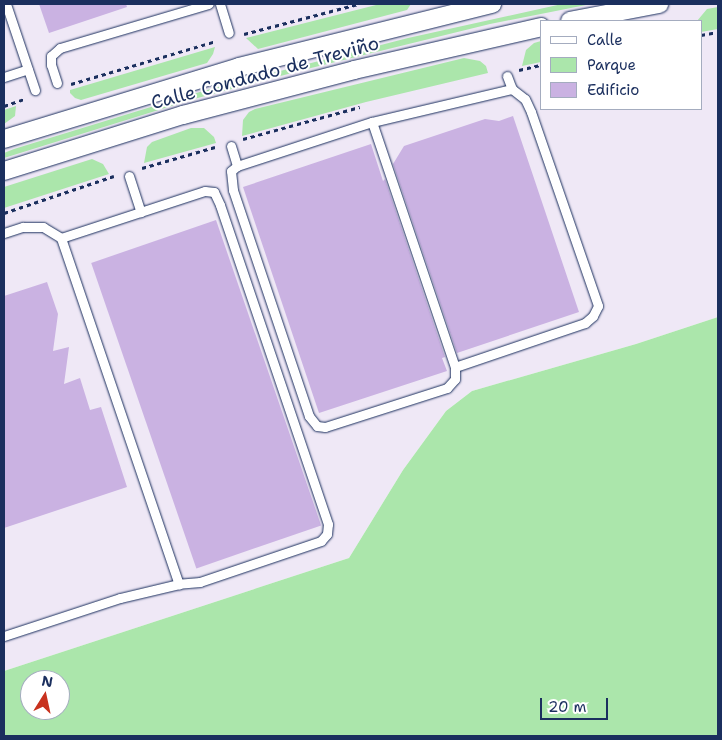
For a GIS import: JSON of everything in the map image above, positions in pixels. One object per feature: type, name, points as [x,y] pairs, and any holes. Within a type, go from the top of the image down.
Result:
[{"type":"street","name":"Calle Condado de Treviño","points":[[4,139],[239,67],[492,4]]},
{"type":"street","points":[[575,20],[660,4]]},
{"type":"street","name":"Calle Condado de Treviño","points":[[4,171],[201,110],[354,70],[540,27]]},
{"type":"lane","points":[[6,4],[35,90]]},
{"type":"lane","points":[[57,83],[51,64],[51,56],[60,48],[209,4]]},
{"type":"lane","points":[[220,4],[229,33]]},
{"type":"lane","points":[[4,77],[28,69]]},
{"type":"lane","points":[[454,367],[585,323],[593,316],[598,306],[532,112],[525,99],[512,89],[511,74]]},
{"type":"lane","points":[[372,122],[454,367],[455,379],[448,388],[325,427],[317,426],[309,416],[234,190],[231,171],[237,166],[372,122],[512,89]]},
{"type":"lane","points":[[227,145],[237,166]]},
{"type":"lane","points":[[125,175],[141,212]]},
{"type":"lane","points":[[4,636],[120,598],[178,584],[200,582],[321,542],[327,534],[328,524],[214,192],[205,191],[61,238]]},
{"type":"lane","points":[[4,234],[23,227],[43,227],[61,238],[178,584]]},
{"type":"path","points":[[239,35],[358,4]]},
{"type":"path","points":[[702,35],[718,32]]},
{"type":"path","points":[[68,85],[222,40]]},
{"type":"path","points":[[511,74],[540,66]]},
{"type":"path","points":[[4,106],[28,98]]},
{"type":"path","points":[[239,140],[366,106]]},
{"type":"path","points":[[137,170],[227,145]]},
{"type":"path","points":[[4,214],[125,175]]},
{"type":"shaded area","points":[[4,4],[718,4],[718,317],[636,344],[472,391],[446,411],[403,470],[349,558],[4,671]]},
{"type":"green space","points":[[380,4],[411,4],[407,10],[258,49],[246,38]]},
{"type":"green space","points":[[562,4],[591,4],[490,24],[307,69],[194,99],[4,158],[4,153],[14,149],[203,91],[408,38]]},
{"type":"green space","points":[[718,7],[718,29],[702,32],[702,20],[698,20],[707,9]]},
{"type":"green space","points":[[540,41],[540,62],[522,66],[526,50],[534,43]]},
{"type":"green space","points":[[215,47],[207,63],[81,100],[75,98],[70,93],[70,90]]},
{"type":"green space","points":[[464,58],[480,61],[486,66],[488,73],[366,102],[242,136],[243,120],[249,112],[255,109]]},
{"type":"green space","points":[[16,106],[15,116],[4,124],[4,110]]},
{"type":"green space","points":[[191,128],[204,128],[214,137],[216,143],[144,163],[147,147],[152,142]]},
{"type":"green space","points":[[92,159],[103,164],[109,174],[4,208],[4,187]]},
{"type":"green space","points":[[718,317],[718,736],[4,736],[4,671],[349,558],[403,470],[446,411],[472,391],[636,344]]},
{"type":"building","points":[[39,4],[126,4],[127,7],[49,33]]},
{"type":"building","points":[[513,116],[579,312],[457,353],[393,164],[404,146],[485,119],[499,121]]},
{"type":"building","points":[[371,144],[383,181],[385,179],[445,357],[442,358],[447,371],[319,413],[243,187]]},
{"type":"building","points":[[216,220],[321,525],[196,568],[91,263]]},
{"type":"building","points":[[47,282],[58,314],[53,351],[69,347],[64,384],[80,378],[90,410],[101,407],[127,487],[4,528],[4,296]]}]
